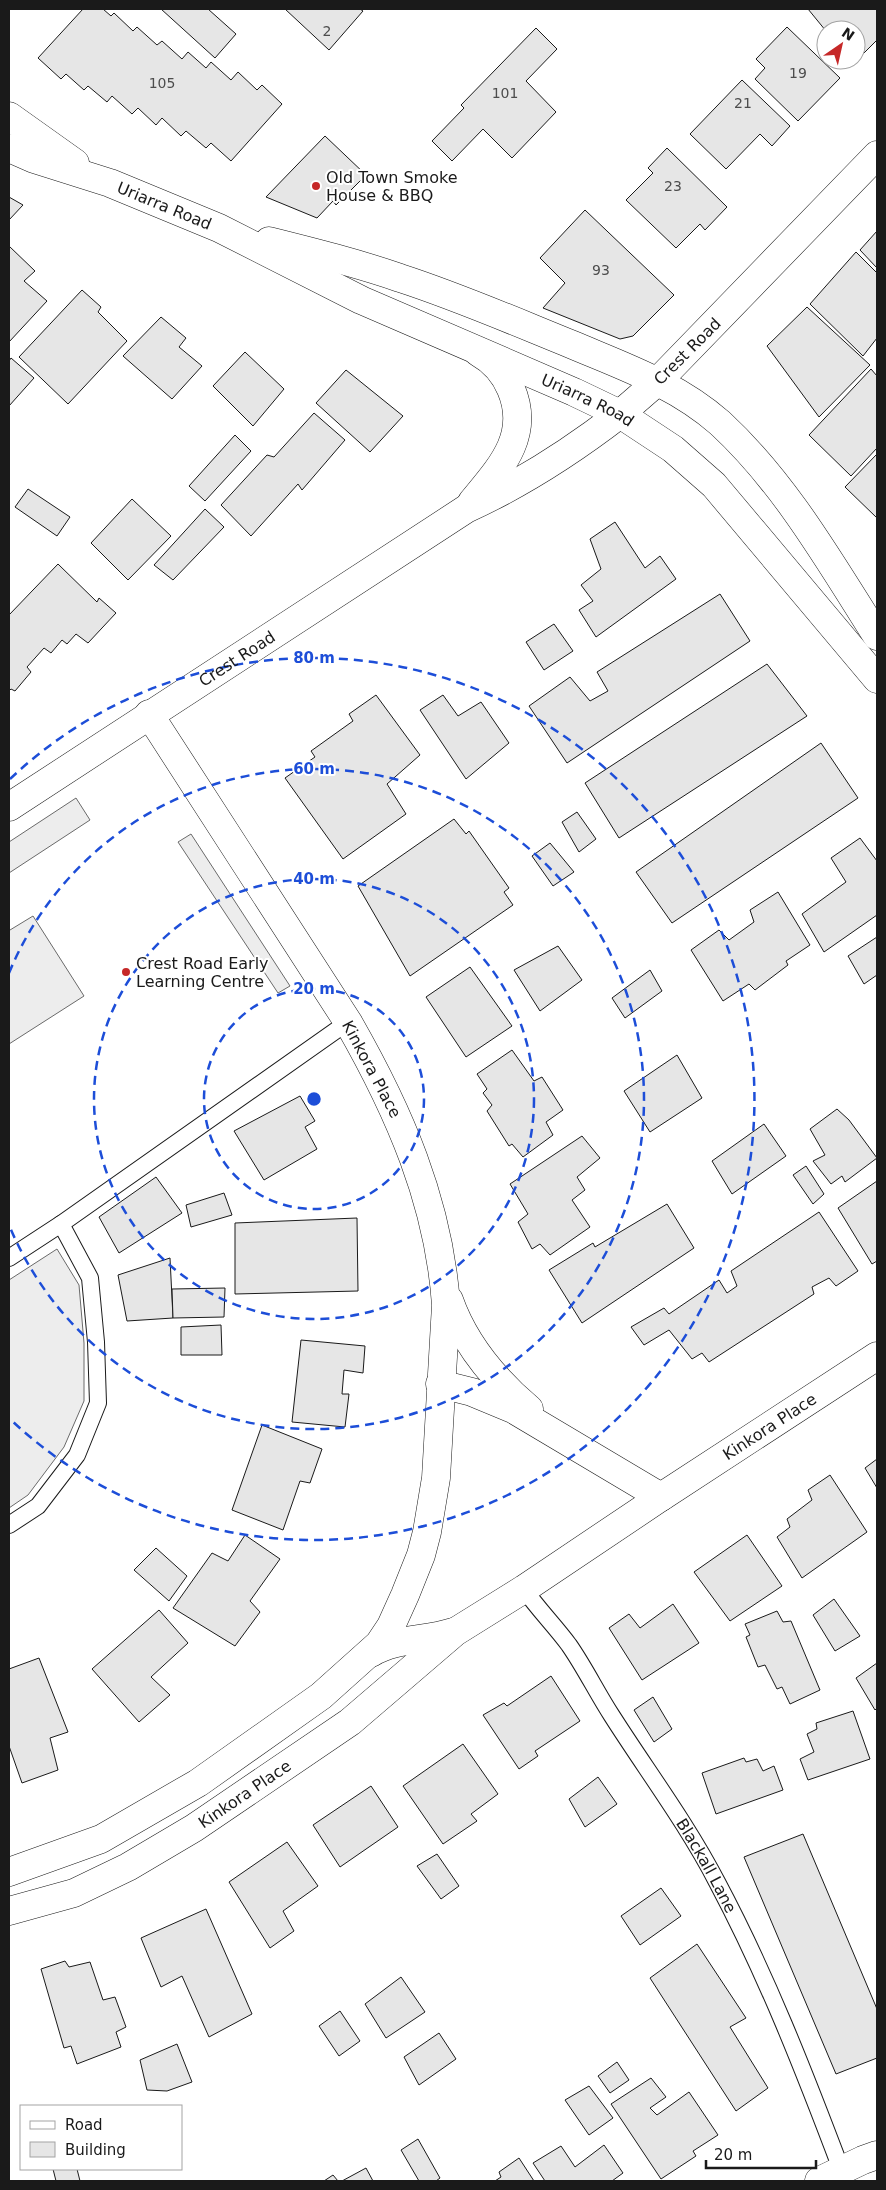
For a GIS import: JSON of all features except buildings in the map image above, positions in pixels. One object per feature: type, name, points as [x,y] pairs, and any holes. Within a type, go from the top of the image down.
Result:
[{"type":"street","name":"Uriarra Road","points":[[9,116],[61,155],[110,183]]},
{"type":"street","name":"Uriarra Road","points":[[9,148],[34,159],[110,183],[219,228],[328,284],[620,414],[674,449],[714,485],[877,679]]},
{"type":"street","name":"Crest Road","points":[[9,807],[466,509],[495,496],[588,439],[658,381],[877,155]]},
{"type":"street","name":"Uriarra Road","points":[[219,228],[402,278],[520,323],[658,381],[680,393],[706,412],[735,438],[753,458],[822,548],[877,636]]},
{"type":"street","name":"Crest Road","points":[[466,509],[509,453],[515,439],[518,422],[514,394],[504,374],[493,362],[478,351]]},
{"type":"street","name":"Kinkora Place","points":[[9,1872],[101,1838],[198,1783],[321,1696],[371,1653],[385,1636],[414,1575],[427,1532],[436,1478],[445,1324],[445,1290],[435,1226],[425,1186],[404,1128],[383,1084],[348,1022],[149,714]]},
{"type":"street","points":[[445,1290],[462,1330],[490,1370],[526,1407],[557,1433]]},
{"type":"street","name":"Kinkora Place","points":[[9,1911],[74,1893],[128,1867],[194,1828],[350,1722],[455,1632],[524,1589],[877,1356]]},
{"type":"street","points":[[440,1384],[492,1400],[557,1433],[661,1497]]},
{"type":"street","name":"Kinkora Place","points":[[371,1653],[396,1642],[434,1638],[455,1632]]},
{"type":"street","points":[[830,2175],[877,2155]]},
{"type":"lane","points":[[9,1258],[61,1224],[348,1022]]},
{"type":"lane","points":[[9,1525],[38,1506],[77,1455],[98,1403],[96,1342],[90,1278],[61,1224]]},
{"type":"lane","name":"Blackall Lane","points":[[524,1589],[573,1652],[598,1695],[717,1881],[772,1995],[798,2057],[830,2175]]},
{"type":"shaded area","points":[[76,798],[90,820],[9,873],[9,842]]},
{"type":"shaded area","points":[[191,834],[290,986],[278,993],[178,842]]},
{"type":"shaded area","points":[[33,916],[84,996],[9,1044],[9,929]]},
{"type":"shaded area","points":[[57,1249],[79,1285],[84,1343],[84,1401],[64,1447],[28,1495],[9,1508],[9,1280]]},
{"type":"place","name":"Old Town Smoke House & BBQ","points":[[316,186]]},
{"type":"place","name":"Crest Road Early Learning Centre","points":[[126,972]]}]
